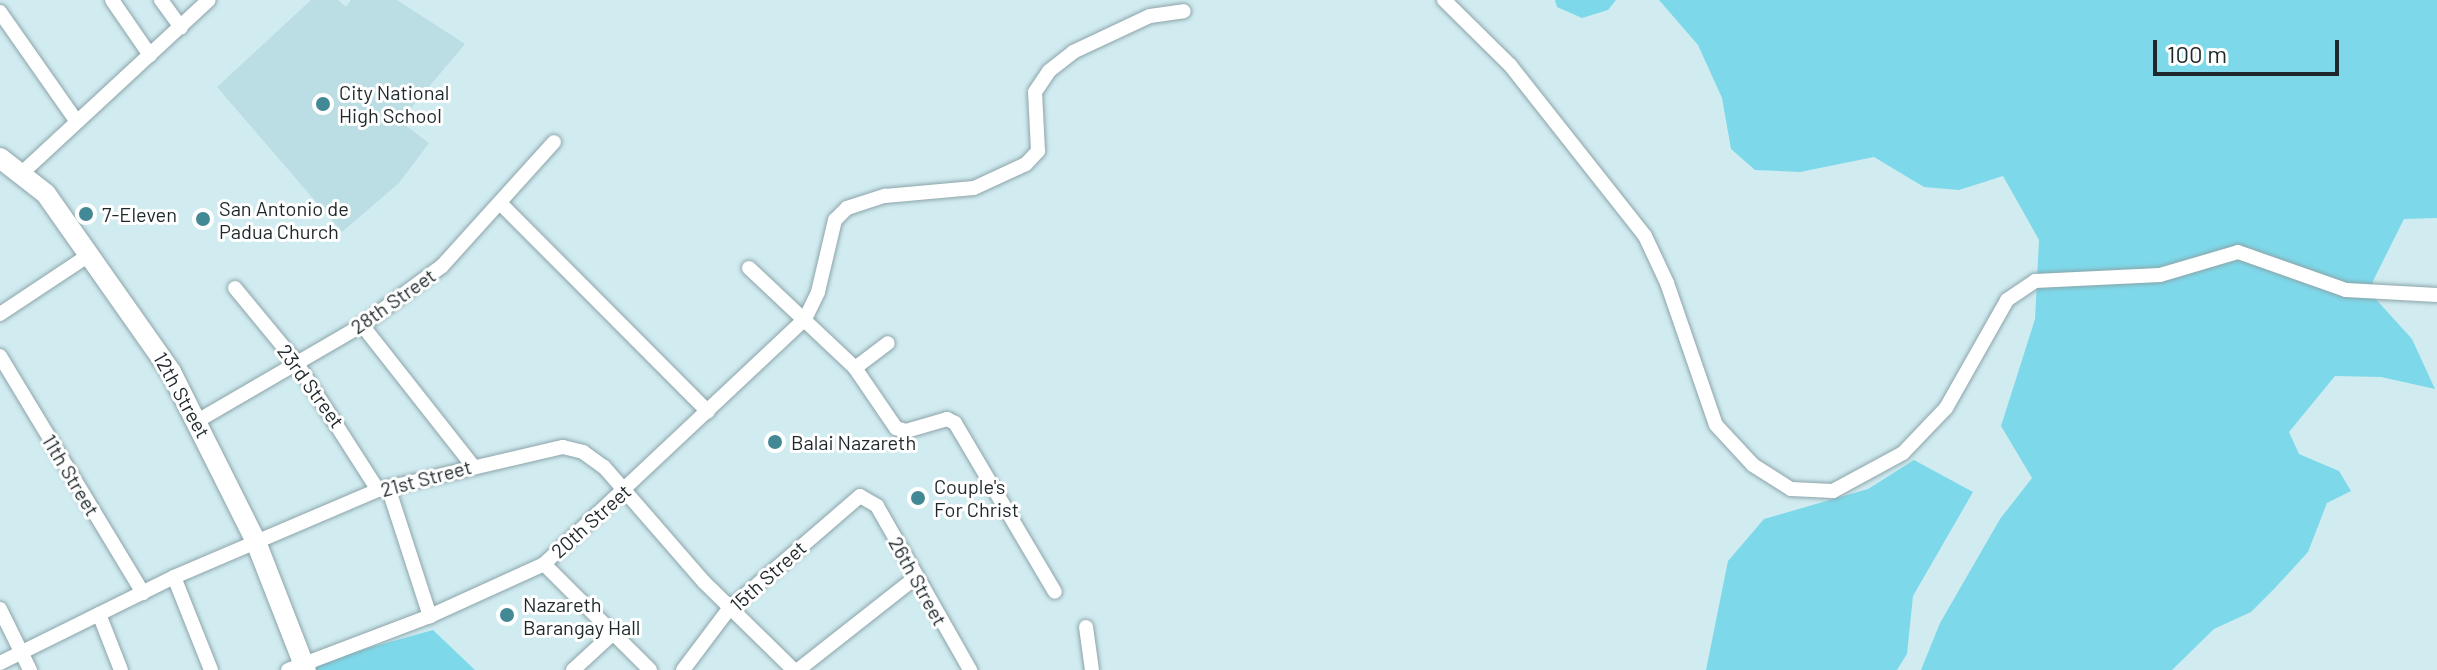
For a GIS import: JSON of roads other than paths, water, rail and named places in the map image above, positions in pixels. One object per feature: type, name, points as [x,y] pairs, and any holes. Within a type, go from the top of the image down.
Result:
[{"type":"street","points":[[112,0],[150,55]]},
{"type":"street","points":[[161,0],[181,28]]},
{"type":"street","points":[[23,172],[209,0]]},
{"type":"street","points":[[1444,0],[1510,65],[1645,236],[1667,283],[1716,425],[1753,465],[1791,489],[1833,491],[1903,453],[1946,408],[2007,300],[2035,281],[2160,275],[2238,252],[2346,290],[2437,295]]},
{"type":"street","points":[[805,319],[818,292],[835,220],[847,208],[885,196],[974,188],[1026,164],[1038,151],[1035,92],[1049,71],[1073,52],[1150,16],[1184,11]]},
{"type":"street","points":[[0,12],[77,122]]},
{"type":"street","name":"28th Street","points":[[199,420],[362,325],[442,266],[554,142]]},
{"type":"street","name":"12th Street","points":[[0,158],[23,172],[89,255],[148,336],[199,420],[256,542],[299,667]]},
{"type":"street","points":[[501,204],[708,412]]},
{"type":"street","points":[[0,314],[89,255]]},
{"type":"street","points":[[749,268],[855,368],[896,428],[906,431],[947,419],[955,423],[1055,592]]},
{"type":"street","name":"23rd Street","points":[[235,288],[296,362],[383,489],[430,616]]},
{"type":"street","name":"20th Street","points":[[299,667],[430,616],[544,564],[805,319]]},
{"type":"street","points":[[362,325],[472,465]]},
{"type":"street","points":[[855,368],[888,343]]},
{"type":"street","name":"11th Street","points":[[0,356],[143,593]]},
{"type":"street","name":"21st Street","points":[[0,663],[174,577],[383,489],[472,465],[572,448],[592,457],[625,490],[729,609],[796,670]]},
{"type":"street","name":"15th Street","points":[[683,670],[729,609],[851,499],[864,496]]},
{"type":"street","name":"26th Street","points":[[864,496],[877,506],[966,664]]},
{"type":"street","points":[[544,564],[611,635],[650,670]]},
{"type":"street","points":[[174,577],[211,670]]},
{"type":"street","points":[[796,670],[916,577]]},
{"type":"street","points":[[0,609],[23,650],[30,670]]},
{"type":"street","points":[[99,614],[121,670]]},
{"type":"street","points":[[1086,627],[1092,670]]},
{"type":"street","points":[[573,670],[611,635]]},
{"type":"street","points":[[949,670],[966,664]]},
{"type":"place","name":"City National High School","points":[[323,104]]},
{"type":"place","name":"7-Eleven","points":[[86,214]]},
{"type":"place","name":"San Antonio de Padua Church","points":[[203,219]]},
{"type":"place","name":"Balai Nazareth","points":[[775,442]]},
{"type":"place","name":"Couple's For Christ","points":[[918,498]]},
{"type":"place","name":"Nazareth Barangay Hall","points":[[507,615]]}]
